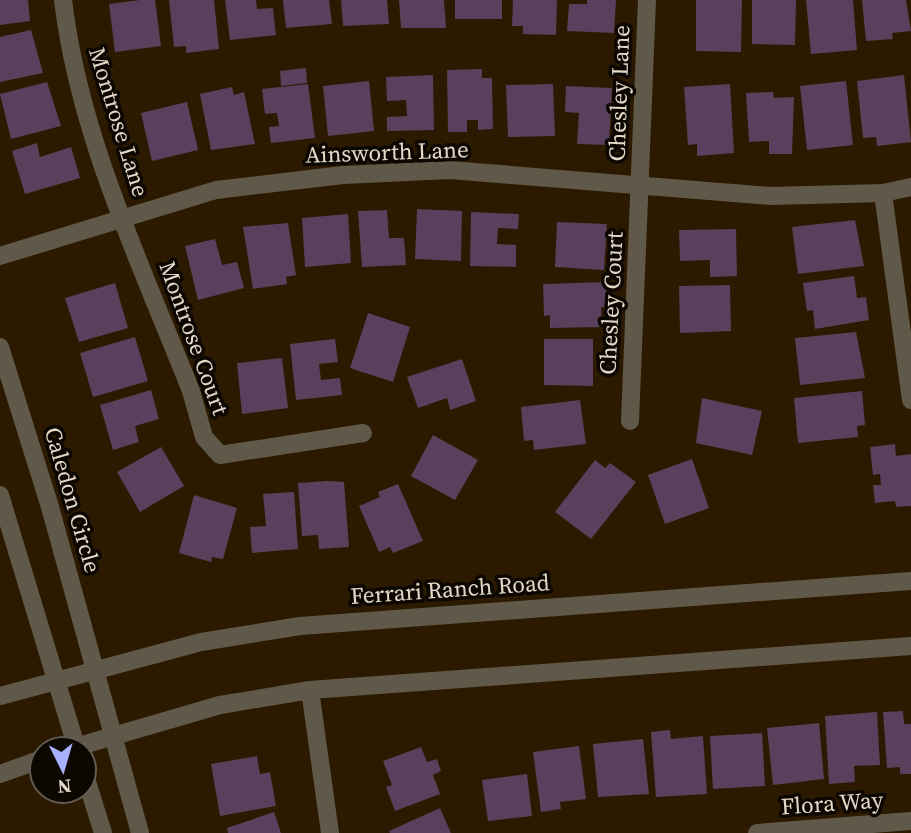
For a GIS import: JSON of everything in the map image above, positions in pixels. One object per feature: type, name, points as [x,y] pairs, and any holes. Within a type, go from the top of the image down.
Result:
[{"type":"street","name":"Montrose Lane","points":[[63,0],[67,38],[86,116],[123,216]]},
{"type":"street","name":"Chesley Lane","points":[[640,188],[647,0]]},
{"type":"street","name":"Ainsworth Lane","points":[[0,256],[123,216],[216,190],[344,175],[450,170],[771,197],[883,193],[911,187]]},
{"type":"street","name":"Chesley Court","points":[[630,421],[640,188]]},
{"type":"street","points":[[883,193],[911,400]]},
{"type":"street","name":"Montrose Court","points":[[123,216],[191,391],[204,438],[220,455],[363,433]]},
{"type":"street","name":"Caledon Circle","points":[[0,346],[50,507],[140,833]]},
{"type":"street","points":[[0,495],[70,735]]},
{"type":"street","name":"Ferrari Ranch Road","points":[[0,696],[54,679],[201,642],[300,626],[911,581]]},
{"type":"street","points":[[98,740],[220,705],[310,690],[911,646]]},
{"type":"street","points":[[310,690],[321,753],[322,790],[330,833]]},
{"type":"street","points":[[0,774],[28,764]]},
{"type":"street","points":[[94,805],[103,833]]},
{"type":"street","name":"Flora Way","points":[[757,833],[911,821]]},
{"type":"building","points":[[0,0],[28,0],[30,21],[0,25]]},
{"type":"building","points":[[155,0],[161,46],[115,52],[109,4]]},
{"type":"building","points":[[169,0],[214,0],[219,49],[186,53],[186,46],[174,47]]},
{"type":"building","points":[[225,0],[256,0],[257,9],[273,8],[276,35],[230,40]]},
{"type":"building","points":[[283,0],[329,0],[332,24],[286,28]]},
{"type":"building","points":[[341,0],[387,0],[389,24],[343,26]]},
{"type":"building","points":[[399,0],[444,0],[446,28],[401,28]]},
{"type":"building","points":[[455,0],[502,0],[502,19],[455,19]]},
{"type":"building","points":[[513,0],[557,0],[556,35],[523,34],[523,26],[512,26]]},
{"type":"building","points":[[587,0],[616,0],[614,33],[567,31],[569,4],[587,4]]},
{"type":"building","points":[[696,0],[742,0],[741,52],[696,51]]},
{"type":"building","points":[[752,0],[796,0],[795,45],[752,44]]},
{"type":"building","points":[[806,0],[853,0],[857,50],[811,54]]},
{"type":"building","points":[[862,0],[906,0],[911,31],[892,33],[893,39],[866,41]]},
{"type":"building","points":[[31,30],[43,73],[0,82],[0,37]]},
{"type":"building","points":[[306,68],[307,83],[281,86],[280,71]]},
{"type":"building","points":[[482,69],[482,78],[492,78],[493,129],[478,130],[478,120],[467,120],[467,132],[448,132],[447,70]]},
{"type":"building","points":[[433,75],[434,130],[387,131],[387,117],[407,116],[406,100],[387,101],[386,77]]},
{"type":"building","points":[[904,75],[911,142],[877,146],[876,137],[863,138],[857,81]]},
{"type":"building","points":[[369,81],[374,131],[328,136],[323,86]]},
{"type":"building","points":[[846,81],[853,145],[807,150],[800,86]]},
{"type":"building","points":[[47,82],[61,126],[11,139],[0,94]]},
{"type":"building","points":[[308,84],[315,138],[271,143],[269,127],[279,126],[277,113],[265,114],[262,89]]},
{"type":"building","points":[[553,84],[555,136],[508,137],[506,85]]},
{"type":"building","points":[[730,84],[734,153],[697,156],[697,144],[688,145],[684,87]]},
{"type":"building","points":[[566,86],[612,88],[609,145],[577,144],[579,113],[565,112]]},
{"type":"building","points":[[232,87],[234,95],[244,92],[255,144],[211,150],[200,94]]},
{"type":"building","points":[[773,92],[774,98],[794,97],[792,154],[769,154],[769,141],[749,142],[746,93]]},
{"type":"building","points":[[187,102],[198,150],[152,161],[141,113]]},
{"type":"building","points":[[37,143],[40,157],[71,147],[80,178],[25,194],[12,151]]},
{"type":"building","points":[[417,209],[462,211],[461,261],[415,259]]},
{"type":"building","points":[[387,210],[389,238],[404,238],[406,265],[362,267],[358,211]]},
{"type":"building","points":[[471,212],[519,214],[518,229],[498,228],[497,244],[516,245],[516,267],[470,266]]},
{"type":"building","points":[[348,214],[351,263],[305,267],[302,218]]},
{"type":"building","points":[[855,220],[864,266],[798,274],[792,227]]},
{"type":"building","points":[[557,222],[607,224],[604,270],[555,267]]},
{"type":"building","points":[[288,223],[296,275],[286,277],[287,284],[253,289],[243,227]]},
{"type":"building","points":[[736,229],[737,276],[710,277],[710,260],[680,261],[679,230]]},
{"type":"building","points":[[215,239],[222,265],[237,262],[244,288],[198,300],[185,246]]},
{"type":"building","points":[[854,276],[857,298],[866,297],[869,320],[815,329],[813,310],[807,311],[803,283]]},
{"type":"building","points":[[606,282],[607,307],[601,307],[602,327],[550,328],[550,315],[544,316],[543,284]]},
{"type":"building","points":[[115,283],[128,328],[79,342],[65,298]]},
{"type":"building","points":[[730,285],[731,331],[680,333],[679,286]]},
{"type":"building","points":[[368,313],[410,327],[393,382],[350,368]]},
{"type":"building","points":[[856,332],[865,378],[800,385],[795,338]]},
{"type":"building","points":[[135,337],[148,381],[93,397],[80,353]]},
{"type":"building","points":[[335,339],[338,362],[319,364],[321,380],[340,378],[342,395],[296,400],[290,344]]},
{"type":"building","points":[[544,339],[593,339],[593,386],[544,385]]},
{"type":"building","points":[[282,358],[288,408],[242,414],[237,363]]},
{"type":"building","points":[[462,359],[476,401],[450,410],[447,398],[418,408],[407,377]]},
{"type":"building","points":[[151,390],[159,419],[135,426],[139,442],[113,450],[100,405]]},
{"type":"building","points":[[862,391],[865,425],[857,426],[858,437],[798,443],[794,398]]},
{"type":"building","points":[[702,398],[762,411],[752,455],[696,443]]},
{"type":"building","points":[[580,400],[586,444],[534,450],[533,440],[524,441],[521,407]]},
{"type":"building","points":[[433,435],[478,460],[455,500],[411,476]]},
{"type":"building","points":[[895,444],[896,456],[911,454],[911,506],[896,507],[895,501],[875,503],[873,485],[881,485],[880,474],[873,475],[870,447]]},
{"type":"building","points":[[161,447],[184,486],[140,512],[117,472]]},
{"type":"building","points":[[692,459],[709,508],[665,524],[648,475]]},
{"type":"building","points":[[595,460],[605,468],[610,463],[636,482],[591,539],[555,512]]},
{"type":"building","points":[[344,482],[349,547],[319,549],[318,535],[302,536],[298,483]]},
{"type":"building","points":[[398,484],[423,541],[393,553],[390,547],[379,552],[359,506],[380,497],[378,492]]},
{"type":"building","points":[[294,492],[298,549],[252,553],[250,527],[266,526],[263,494]]},
{"type":"building","points":[[194,495],[237,508],[223,559],[212,557],[211,562],[179,553]]},
{"type":"building","points":[[903,711],[904,724],[911,724],[911,774],[900,774],[900,767],[887,768],[883,712]]},
{"type":"building","points":[[877,712],[880,765],[854,766],[855,782],[829,784],[825,716]]},
{"type":"building","points":[[819,723],[824,779],[773,785],[767,728]]},
{"type":"building","points":[[670,730],[671,739],[703,736],[707,794],[656,797],[651,732]]},
{"type":"building","points":[[762,733],[765,786],[713,789],[710,736]]},
{"type":"building","points":[[643,739],[649,794],[598,797],[593,744]]},
{"type":"building","points":[[579,746],[586,799],[560,802],[561,809],[541,812],[533,752]]},
{"type":"building","points":[[421,747],[427,762],[437,759],[441,771],[433,775],[440,794],[395,811],[386,787],[392,785],[383,761]]},
{"type":"building","points":[[257,756],[260,774],[270,772],[276,806],[220,816],[211,764]]},
{"type":"building","points":[[527,774],[532,816],[488,821],[482,780]]},
{"type":"building","points":[[440,808],[451,833],[389,831]]},
{"type":"building","points":[[274,812],[281,833],[228,833],[227,828]]}]
